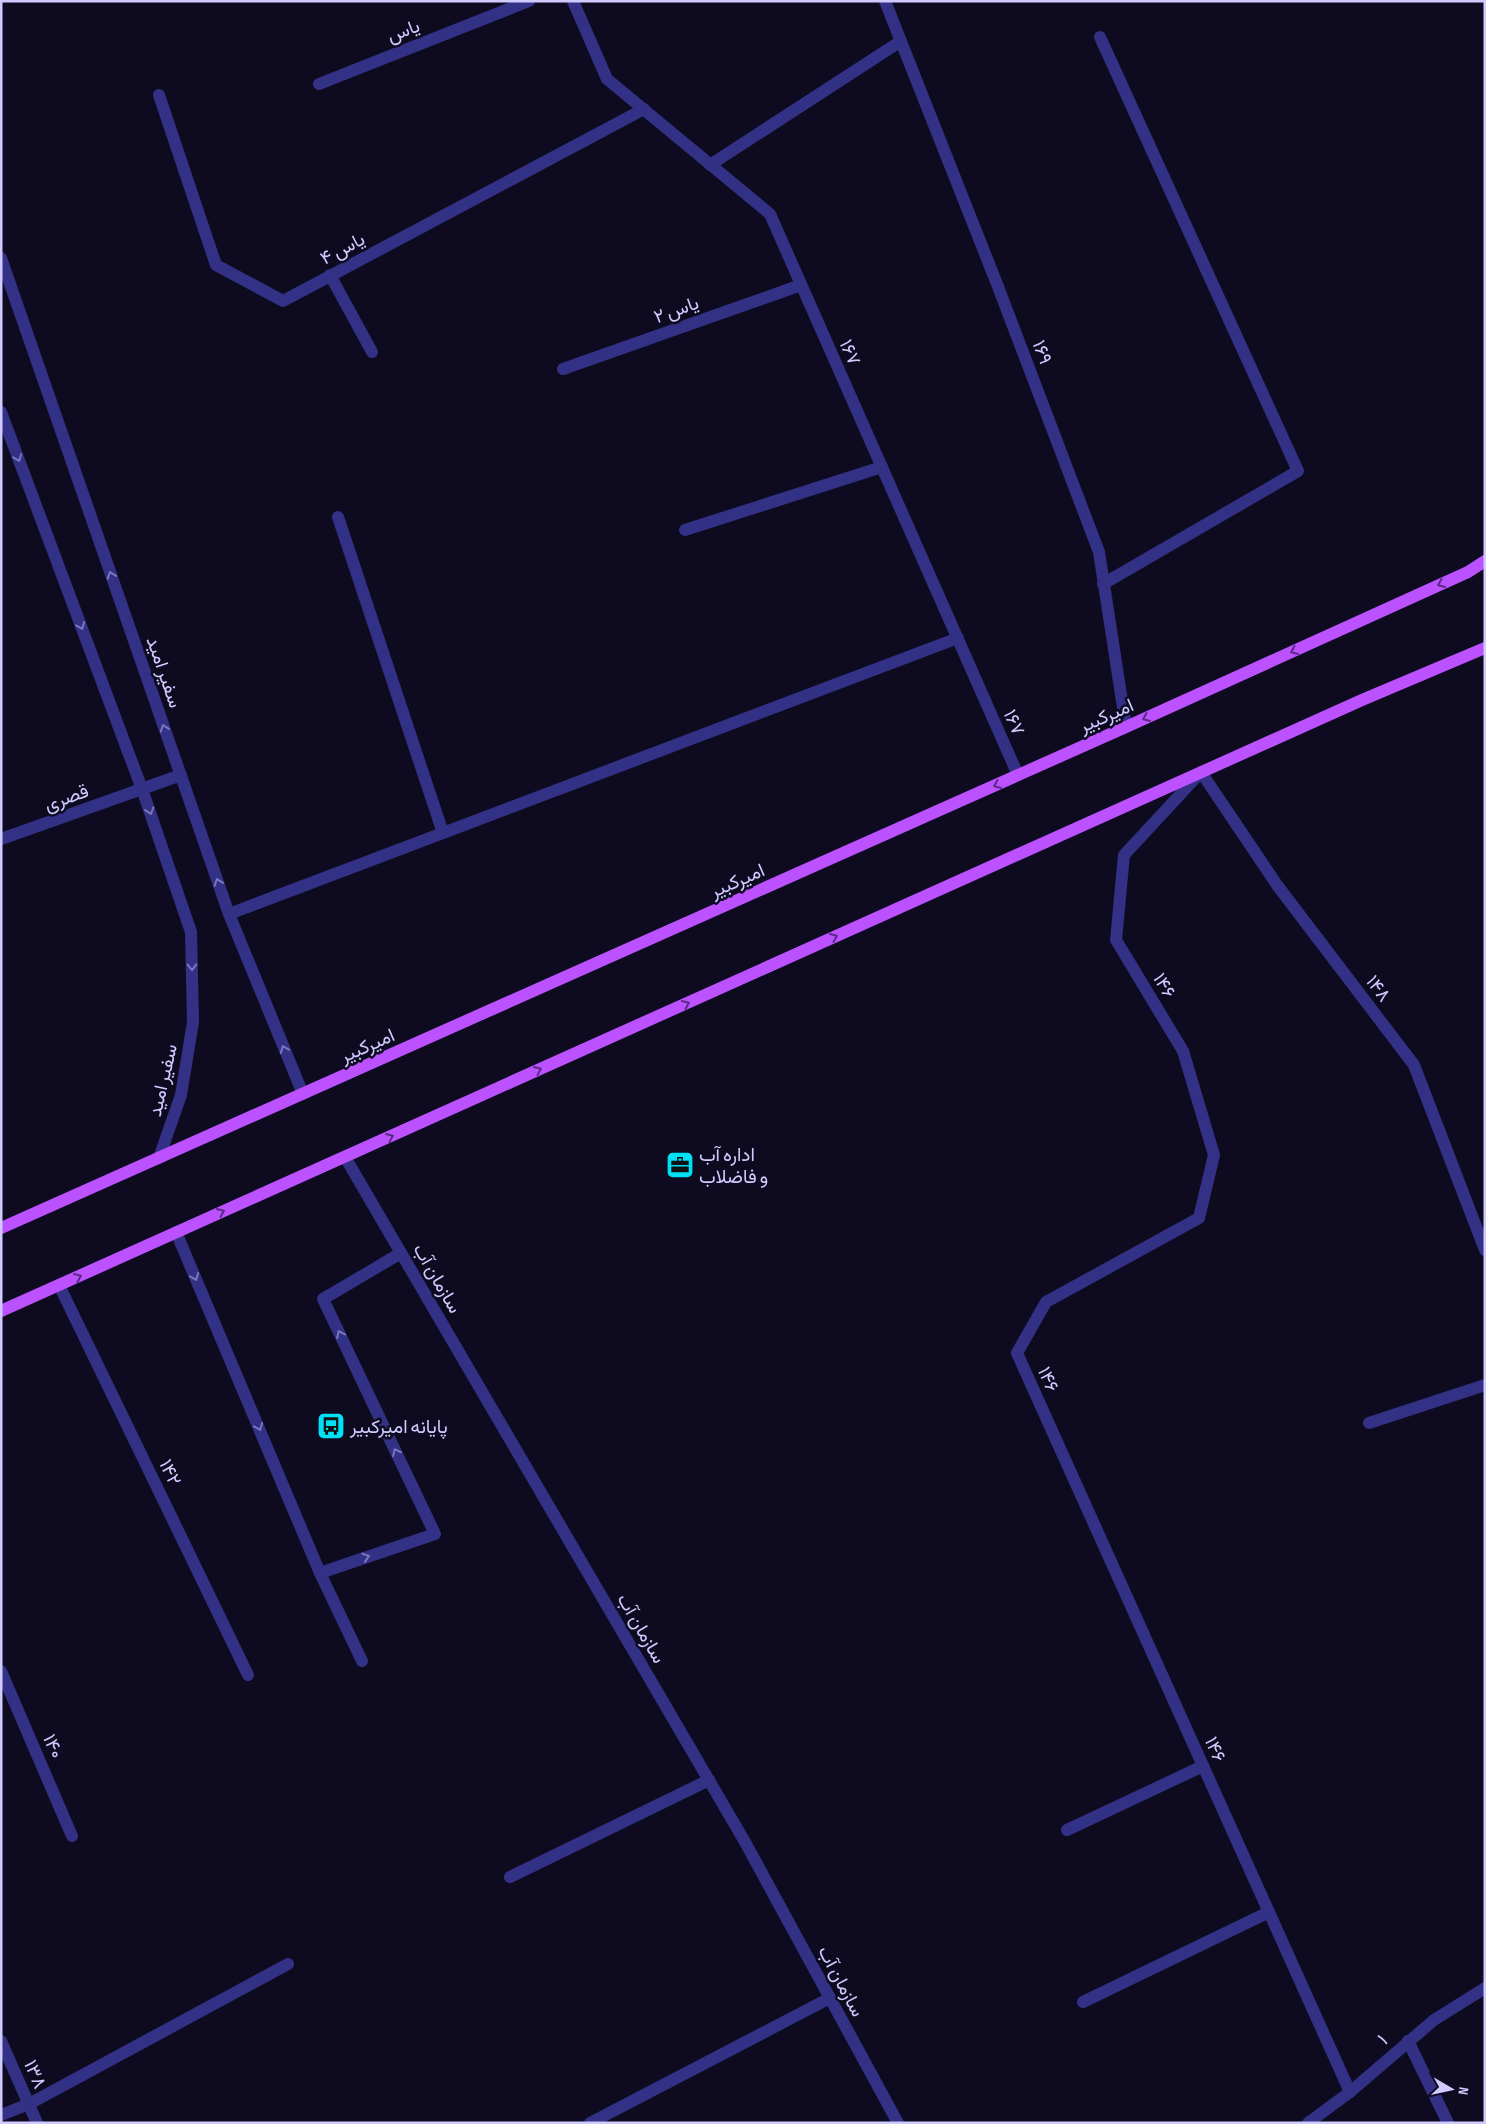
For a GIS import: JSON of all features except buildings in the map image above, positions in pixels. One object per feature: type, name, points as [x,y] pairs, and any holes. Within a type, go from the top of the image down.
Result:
[{"type":"main road","name":"امیرکبیر","points":[[1,1228],[1126,727],[1468,572],[1485,561]]},
{"type":"main road","points":[[1,1311],[1201,772],[1485,648]]},
{"type":"street","name":"یاس","points":[[320,84],[529,1]]},
{"type":"street","name":"۱۶۷","points":[[573,1],[607,79],[770,214],[1018,775]]},
{"type":"street","name":"۱۶۹","points":[[885,1],[997,284],[1099,552],[1126,727]]},
{"type":"street","points":[[1100,37],[1298,471],[1103,584]]},
{"type":"street","points":[[710,165],[901,41]]},
{"type":"street","name":"یاس ۴","points":[[159,95],[216,265],[283,301],[644,109]]},
{"type":"street","name":"سفیر امید","points":[[1,258],[229,914],[303,1094]]},
{"type":"street","points":[[330,275],[372,352]]},
{"type":"street","name":"یاس ۲","points":[[563,369],[801,285]]},
{"type":"street","name":"سفیر امید","points":[[1,412],[142,789],[191,932],[193,1022],[181,1095],[159,1158]]},
{"type":"street","points":[[684,530],[882,467]]},
{"type":"street","points":[[338,517],[443,833]]},
{"type":"street","points":[[229,914],[958,638]]},
{"type":"street","name":"۱۴۸","points":[[1201,772],[1277,885],[1414,1065],[1485,1250]]},
{"type":"street","name":"۱۴۶","points":[[1201,772],[1124,855],[1116,940],[1183,1051],[1214,1155],[1199,1218],[1046,1302],[1017,1353],[1350,2092]]},
{"type":"street","name":"قصری","points":[[1,839],[181,775]]},
{"type":"street","name":"سازمان آب","points":[[345,1157],[745,1842],[898,2123]]},
{"type":"street","points":[[176,1232],[320,1573],[362,1661]]},
{"type":"street","points":[[320,1573],[434,1534],[323,1299],[401,1253]]},
{"type":"street","name":"۱۴۲","points":[[59,1285],[248,1675]]},
{"type":"street","points":[[1369,1424],[1485,1386]]},
{"type":"street","name":"۱۴۰","points":[[1,1671],[72,1836]]},
{"type":"street","points":[[1067,1830],[1203,1766]]},
{"type":"street","points":[[510,1877],[709,1780]]},
{"type":"street","points":[[1083,2002],[1269,1912]]},
{"type":"street","points":[[1,2115],[29,2104],[288,1964]]},
{"type":"street","name":"۱","points":[[1308,2123],[1350,2092],[1434,2020],[1485,1988]]},
{"type":"street","points":[[590,2123],[830,1998]]},
{"type":"street","name":"۱۳۸","points":[[1,2041],[37,2123]]},
{"type":"street","points":[[1408,2041],[1448,2123]]},
{"type":"place","name":"اداره آب و فاضلاب","points":[[680,1165]]},
{"type":"place","name":"پایانه امیرکبیر","points":[[331,1426]]}]
